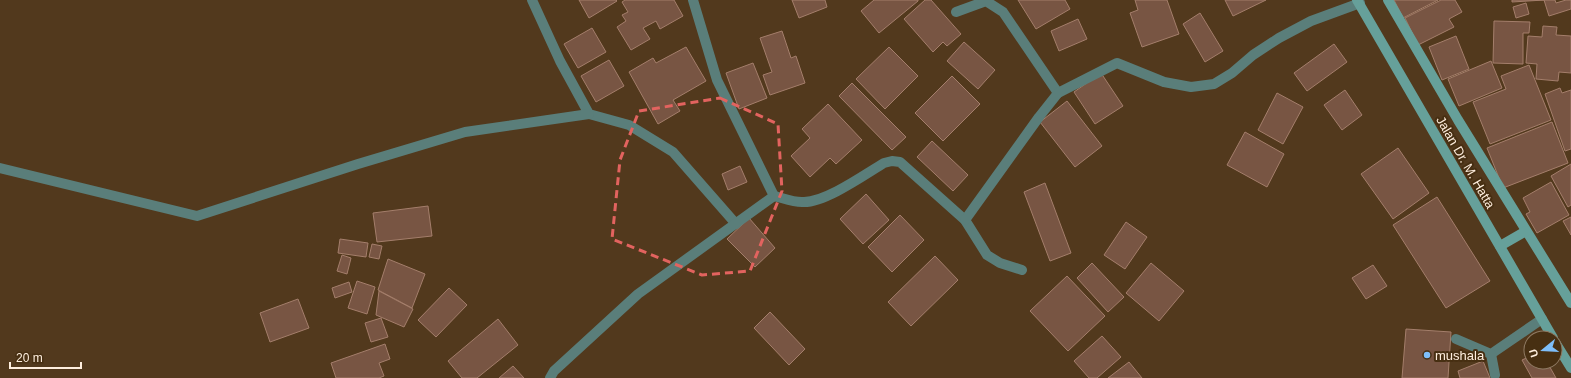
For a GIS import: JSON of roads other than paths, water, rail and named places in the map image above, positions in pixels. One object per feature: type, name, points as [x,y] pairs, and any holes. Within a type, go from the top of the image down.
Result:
[{"type":"main road","name":"Jalan Dr. M. Hatta","points":[[1388,0],[1458,120],[1571,303]]},
{"type":"main road","name":"Jalan Dr. M. Hatta","points":[[1359,2],[1548,330]]},
{"type":"main road","points":[[1500,246],[1526,232]]},
{"type":"main road","points":[[1563,355],[1571,368]]},
{"type":"street","points":[[532,0],[560,61],[589,114]]},
{"type":"street","points":[[693,0],[717,80],[774,196],[802,203],[815,201],[831,194],[884,163],[892,161],[900,162],[965,220],[987,255],[1000,263],[1022,270]]},
{"type":"street","points":[[956,12],[986,1],[1003,12],[1058,93]]},
{"type":"street","points":[[965,220],[1058,93],[1117,63],[1164,82],[1191,87],[1214,84],[1232,73],[1253,55],[1278,38],[1311,21],[1359,2]]},
{"type":"street","points":[[0,168],[197,216],[358,164],[465,132],[589,114],[629,125],[673,152],[736,224]]},
{"type":"street","points":[[550,378],[554,371],[638,294],[774,196]]},
{"type":"street","points":[[1491,354],[1542,319]]},
{"type":"street","points":[[1456,339],[1491,354]]},
{"type":"street","points":[[1491,354],[1494,375]]},
{"type":"place","name":"mushala","points":[[1427,355]]}]
